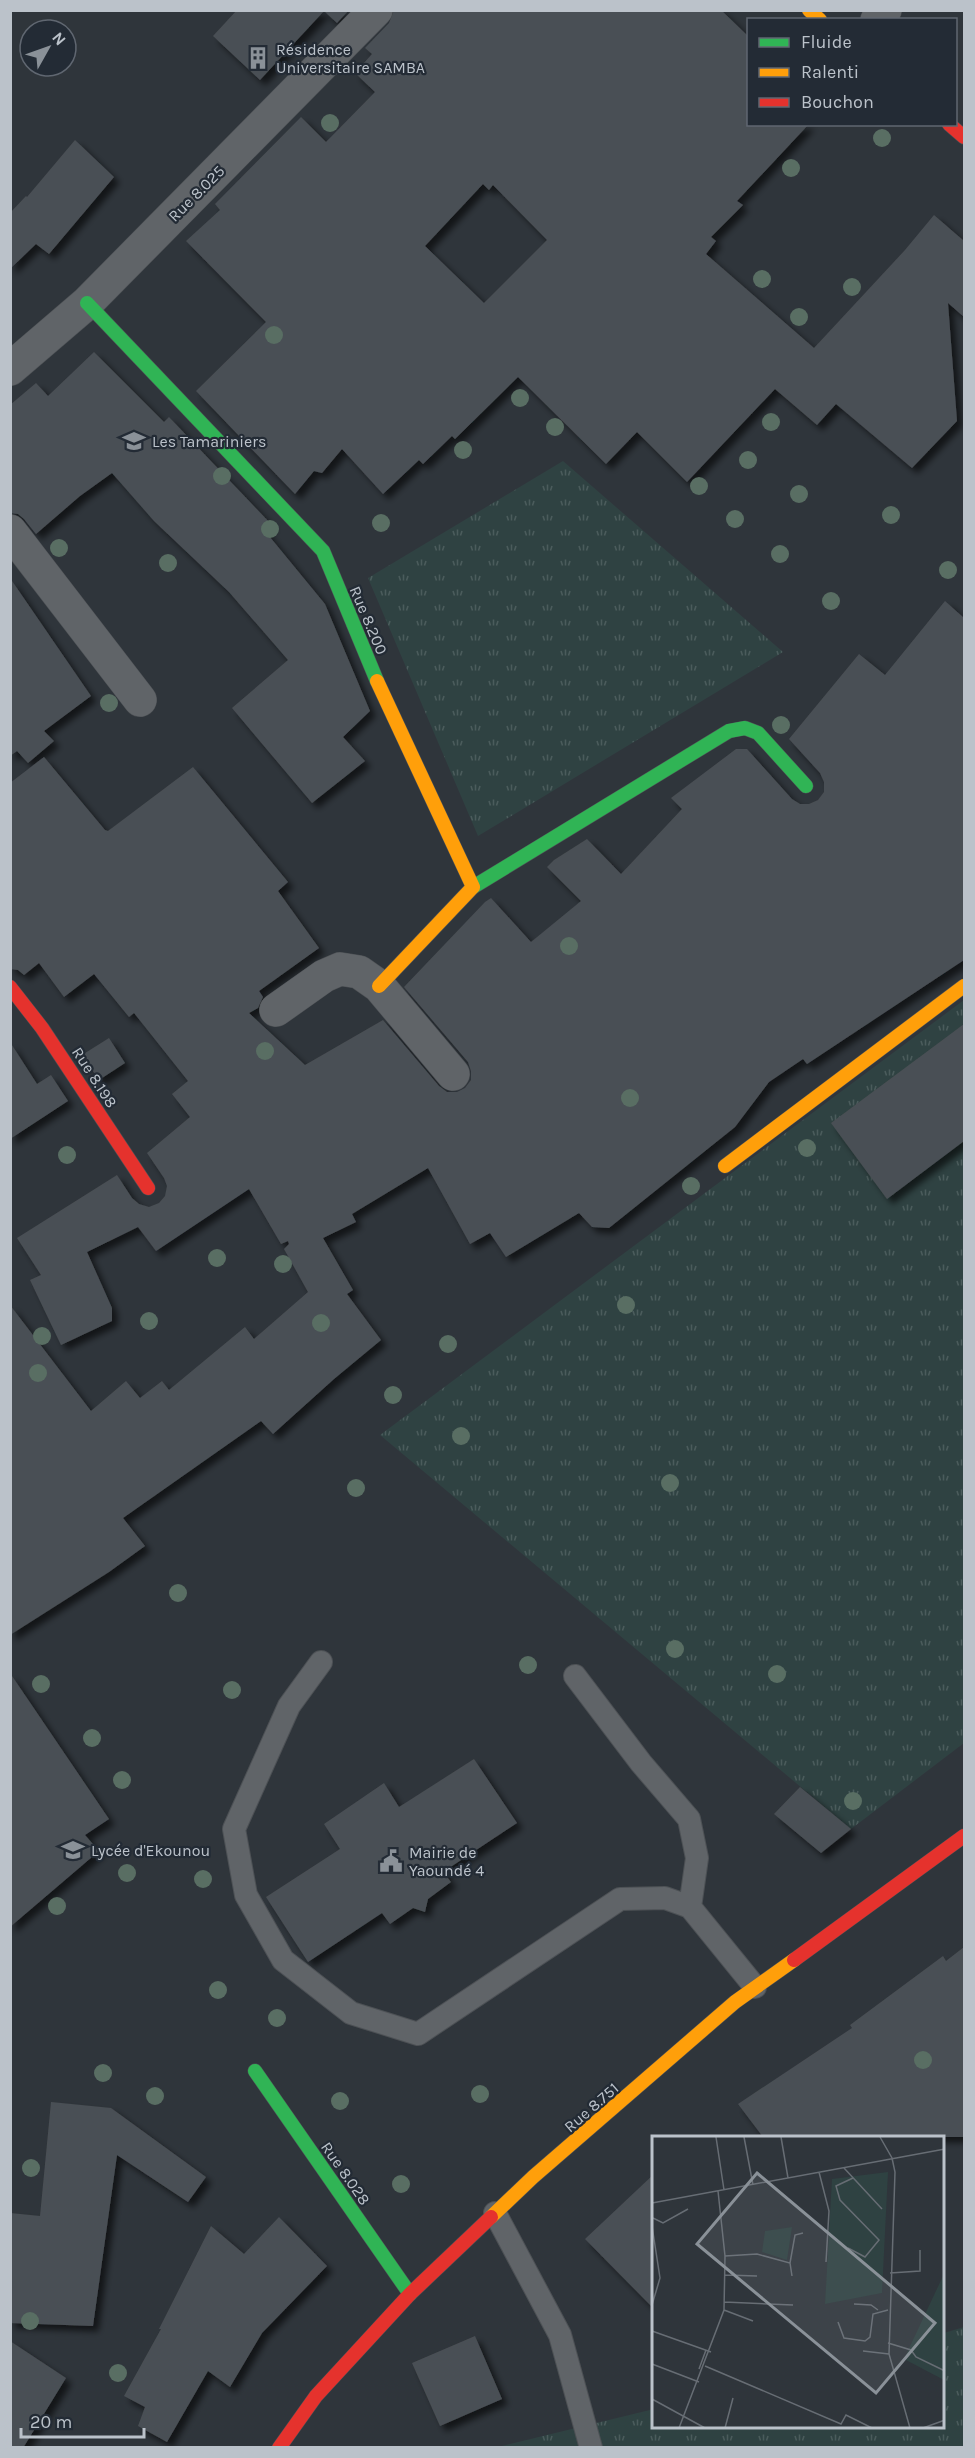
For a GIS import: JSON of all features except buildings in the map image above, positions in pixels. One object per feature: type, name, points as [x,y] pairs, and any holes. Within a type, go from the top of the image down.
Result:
[{"type":"street","name":"Rue 8.025","points":[[10,369],[87,303],[376,10]]},
{"type":"street","points":[[951,126],[964,137]]},
{"type":"street","name":"Rue 8.200","points":[[87,303],[323,551],[380,688],[473,887]]},
{"type":"street","points":[[10,531],[140,700]]},
{"type":"street","points":[[379,986],[473,887],[729,730],[745,728],[758,733],[806,786]]},
{"type":"street","points":[[276,1010],[324,976],[340,969],[359,972],[379,986],[453,1074]]},
{"type":"street","points":[[725,1166],[964,986]]},
{"type":"street","name":"Rue 8.198","points":[[10,987],[42,1028],[148,1188]]},
{"type":"street","name":"Rue 8.751","points":[[279,2448],[316,2396],[410,2294],[533,2177],[735,2002],[964,1836]]},
{"type":"street","name":"Rue 8.028","points":[[255,2072],[410,2294]]},
{"type":"lane","points":[[321,1662],[289,1706],[234,1829],[246,1895],[283,1960],[351,2013],[418,2034],[620,1899],[664,1898],[690,1907],[755,1987]]},
{"type":"lane","points":[[575,1676],[641,1763],[689,1819],[697,1858],[690,1907]]},
{"type":"lane","points":[[495,2213],[560,2335],[591,2448]]},
{"type":"green space","points":[[563,461],[783,652],[478,836],[368,578]]},
{"type":"green space","points":[[964,1000],[964,1743],[851,1829],[380,1435]]},
{"type":"green space","points":[[964,2327],[964,2447],[494,2448],[652,2409],[652,2428],[945,2428],[945,2333]]},
{"type":"traffic: fast","points":[[87,303],[323,551],[377,681]]},
{"type":"traffic: fast","points":[[473,887],[729,731],[745,728],[758,733],[806,786]]},
{"type":"traffic: fast","points":[[255,2071],[410,2294]]},
{"type":"traffic: slow","points":[[809,10],[818,18]]},
{"type":"traffic: slow","points":[[377,681],[473,887],[379,986]]},
{"type":"traffic: slow","points":[[725,1166],[964,986]]},
{"type":"traffic: slow","points":[[491,2217],[533,2177],[735,2002],[794,1960]]},
{"type":"traffic: jam","points":[[951,126],[964,137]]},
{"type":"traffic: jam","points":[[10,987],[42,1028],[148,1188]]},
{"type":"traffic: jam","points":[[794,1960],[964,1836]]},
{"type":"traffic: jam","points":[[279,2448],[316,2396],[410,2294],[491,2217]]},
{"type":"place","name":"Résidence Universitaire SAMBA","points":[[258,58]]},
{"type":"place","name":"Les Tamariniers","points":[[134,441]]},
{"type":"place","name":"Lycée d'Ekounou","points":[[73,1850]]},
{"type":"place","name":"Mairie de Yaoundé 4","points":[[391,1861]]}]
